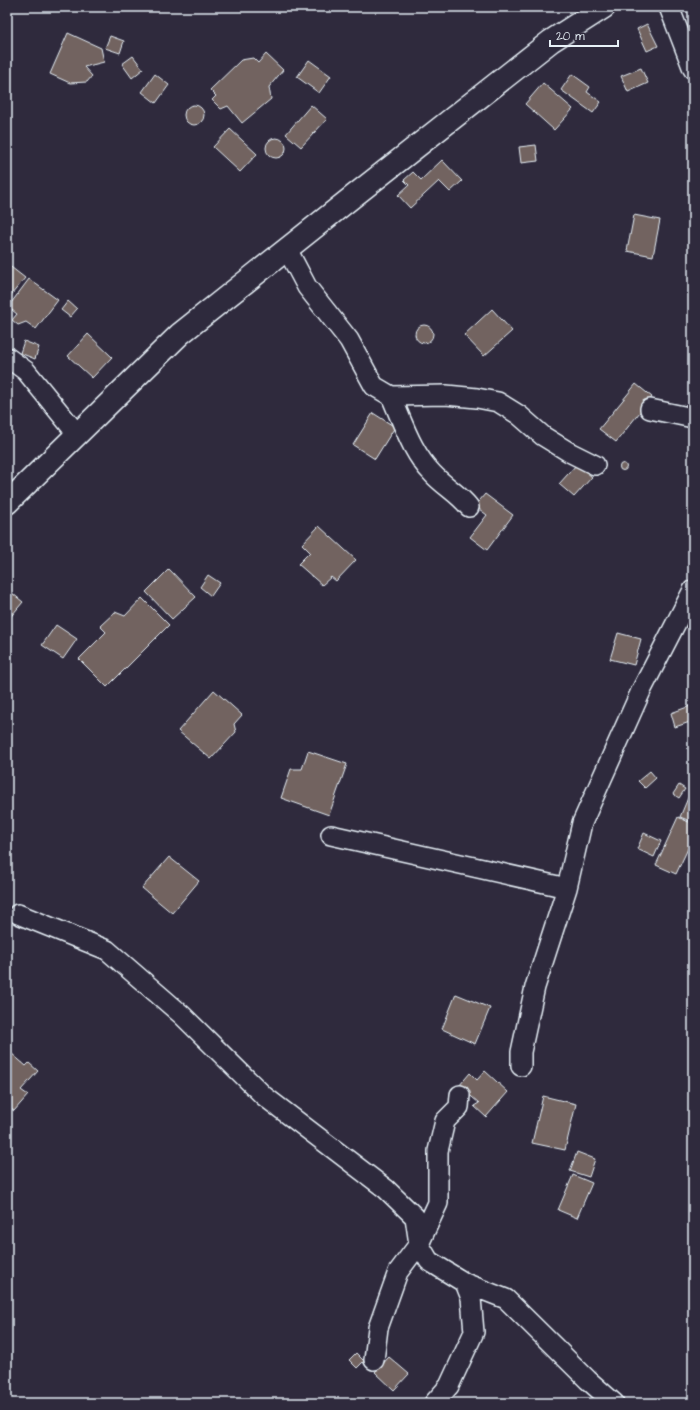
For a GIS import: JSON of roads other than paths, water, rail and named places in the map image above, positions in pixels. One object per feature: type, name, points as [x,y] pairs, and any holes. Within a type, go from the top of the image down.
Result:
[{"type":"street","points":[[7,503],[180,334],[552,41],[604,7]]},
{"type":"street","points":[[668,7],[693,69]]},
{"type":"street","points":[[287,249],[306,287],[349,340],[374,386],[391,396],[446,395],[498,402],[519,415],[543,436],[569,452],[595,465]]},
{"type":"street","points":[[7,357],[26,371],[77,434]]},
{"type":"street","points":[[391,396],[414,449],[432,474],[463,499],[468,508]]},
{"type":"street","points":[[650,409],[693,418]]},
{"type":"street","points":[[520,1066],[521,1052],[535,987],[567,888],[582,823],[642,691],[693,590]]},
{"type":"street","points":[[331,834],[567,888]]},
{"type":"street","points":[[18,914],[107,950],[182,1015],[264,1096],[386,1189],[415,1217],[419,1244],[429,1261],[465,1283],[506,1300],[588,1380],[614,1403]]},
{"type":"street","points":[[374,1360],[378,1328],[398,1272],[419,1244],[438,1203],[438,1151],[445,1121],[459,1107],[460,1095]]},
{"type":"street","points":[[434,1403],[449,1386],[474,1332],[471,1298],[465,1283]]}]
